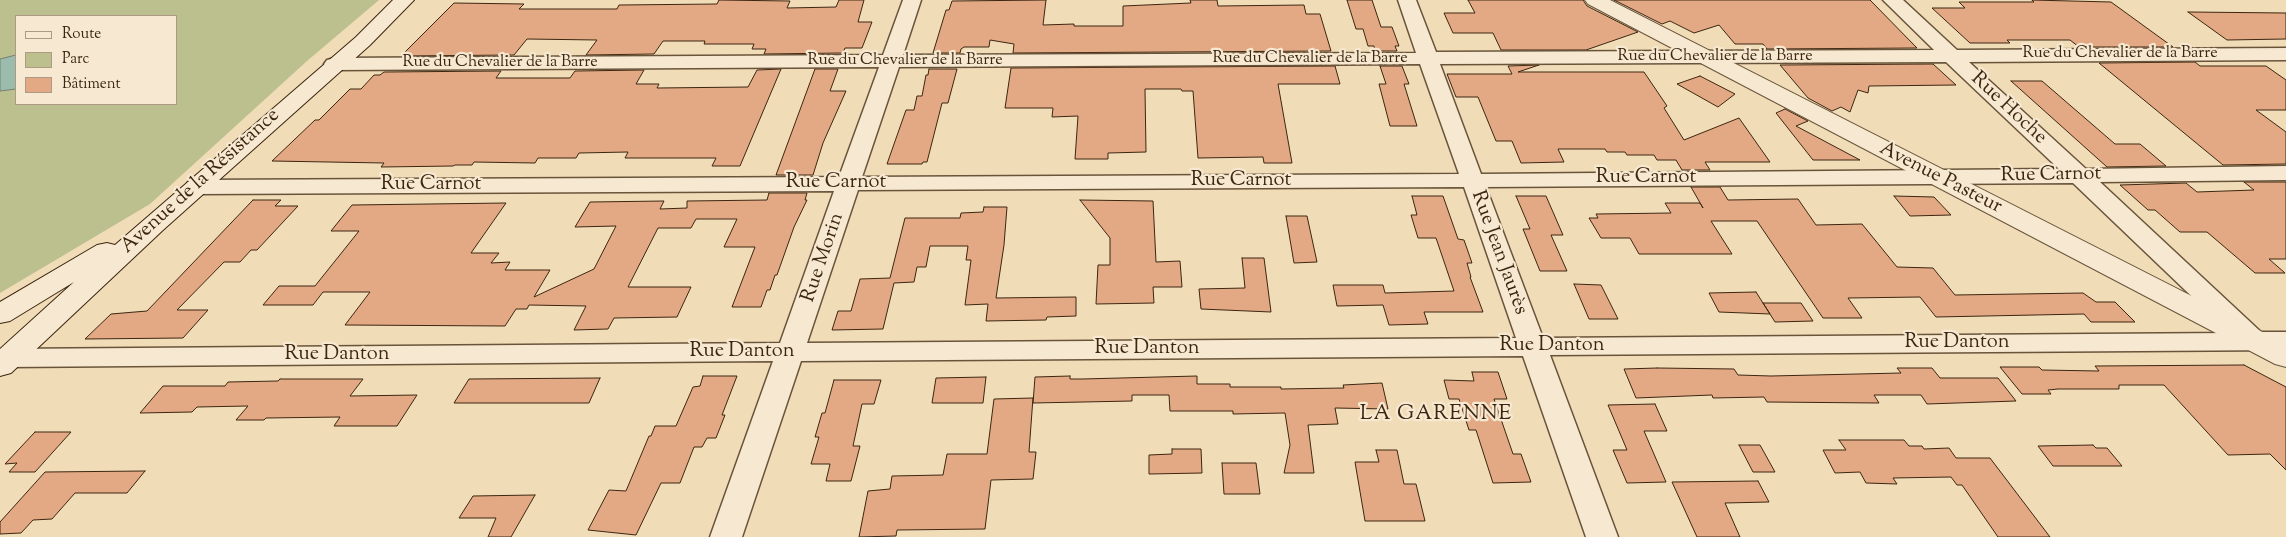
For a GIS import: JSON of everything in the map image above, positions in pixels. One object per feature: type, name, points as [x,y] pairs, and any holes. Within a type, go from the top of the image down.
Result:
[{"type":"main road","name":"Avenue de la Résistance","points":[[4,362],[154,224],[363,40],[404,0]]},
{"type":"main road","name":"Avenue Pasteur","points":[[1595,0],[2286,357]]},
{"type":"main road","points":[[0,314],[154,224]]},
{"type":"street","name":"Rue Morin","points":[[730,526],[850,184],[912,0]]},
{"type":"street","name":"Rue Jean Jaurès","points":[[1407,0],[1602,537]]},
{"type":"street","name":"Rue Hoche","points":[[1892,0],[2256,341]]},
{"type":"street","name":"Rue du Chevalier de la Barre","points":[[334,64],[2286,54]]},
{"type":"street","name":"Rue Carnot","points":[[196,187],[1939,178],[2286,174]]},
{"type":"street","name":"Rue Danton","points":[[4,362],[791,353],[2286,341]]},
{"type":"green space","points":[[0,0],[379,0],[307,61],[150,204],[0,293]]},
{"type":"shaded area","points":[[15,55],[15,89],[0,91],[0,59]]},
{"type":"building","points":[[719,0],[790,1],[787,8],[836,7],[839,0],[864,0],[858,22],[872,22],[862,48],[845,48],[843,53],[764,54],[766,49],[752,49],[754,44],[704,44],[705,41],[663,41],[654,54],[586,55],[597,40],[527,39],[514,55],[401,56],[454,3],[524,4],[519,9],[617,9],[619,5],[717,4]]},
{"type":"building","points":[[1046,0],[1043,25],[1074,24],[1074,26],[1123,26],[1123,6],[1191,3],[1190,0],[1217,0],[1218,6],[1304,5],[1306,14],[1320,14],[1331,51],[1013,53],[1014,44],[990,40],[989,47],[964,47],[960,53],[933,53],[946,10],[949,10],[952,1]]},
{"type":"building","points":[[1347,0],[1372,0],[1381,27],[1392,27],[1399,46],[1395,46],[1397,51],[1375,51],[1374,46],[1368,46],[1363,29],[1356,29]]},
{"type":"building","points":[[1468,0],[1583,0],[1587,6],[1638,32],[1586,50],[1501,50],[1493,33],[1453,33],[1444,13],[1475,13]]},
{"type":"building","points":[[1614,0],[1870,0],[1917,48],[1767,49],[1763,44],[1735,44],[1719,25],[1694,33],[1670,21],[1662,24]]},
{"type":"building","points":[[2032,0],[2111,2],[2173,47],[2079,47],[2070,40],[2007,40],[2010,43],[1970,43],[1932,8],[1965,8],[1959,2],[2034,2]]},
{"type":"building","points":[[2188,12],[2286,13],[2286,39],[2227,40]]},
{"type":"building","points":[[2195,62],[2200,66],[2266,66],[2286,80],[2286,110],[2256,110],[2286,132],[2286,164],[2223,165],[2099,63]]},
{"type":"building","points":[[1933,64],[1956,85],[1869,86],[1868,93],[1858,90],[1850,112],[1841,107],[1832,111],[1808,98],[1780,65]]},
{"type":"building","points":[[1539,65],[1518,72],[1644,72],[1667,106],[1664,108],[1684,140],[1739,118],[1770,162],[1705,162],[1710,170],[1682,170],[1676,160],[1657,160],[1654,155],[1627,155],[1625,152],[1607,152],[1605,149],[1558,149],[1564,162],[1521,163],[1512,141],[1496,141],[1478,97],[1456,97],[1447,74],[1512,74],[1508,66]]},
{"type":"building","points":[[1335,66],[1340,84],[1278,84],[1292,163],[1264,163],[1263,157],[1198,158],[1193,91],[1145,89],[1146,152],[1108,153],[1108,159],[1075,159],[1078,116],[1052,117],[1053,108],[1005,108],[1011,68]]},
{"type":"building","points":[[1380,66],[1402,66],[1409,84],[1404,84],[1417,126],[1390,126],[1379,84],[1386,84]]},
{"type":"building","points":[[781,69],[740,166],[712,166],[716,158],[625,158],[628,152],[579,153],[576,158],[538,158],[535,163],[474,162],[472,165],[453,166],[381,167],[384,163],[272,161],[315,120],[319,120],[350,89],[361,89],[374,75],[380,75],[384,72],[501,71],[496,78],[570,78],[575,71],[644,70],[636,84],[659,84],[657,88],[748,87],[757,70]]},
{"type":"building","points":[[815,69],[838,69],[830,91],[846,91],[823,143],[813,175],[776,175]]},
{"type":"building","points":[[929,69],[957,69],[948,103],[942,103],[927,162],[922,164],[887,164],[906,110],[914,110],[917,96],[922,96]]},
{"type":"building","points":[[1700,76],[1735,94],[1718,107],[1677,84]]},
{"type":"building","points":[[2011,81],[2042,81],[2115,144],[2140,144],[2166,166],[2107,167]]},
{"type":"building","points":[[1785,109],[1808,121],[1796,126],[1860,160],[1813,160],[1776,113]]},
{"type":"building","points":[[2244,182],[2286,182],[2286,259],[2269,259],[2285,273],[2255,273],[2207,232],[2180,232],[2155,210],[2148,210],[2120,185],[2186,183],[2197,192],[2254,190]]},
{"type":"building","points":[[1691,187],[1720,187],[1728,200],[1798,199],[1816,225],[1862,224],[1897,267],[1933,268],[1955,295],[2083,293],[2096,302],[2115,302],[2135,322],[2091,322],[2084,314],[1936,317],[1920,297],[1848,298],[1862,318],[1823,318],[1757,221],[1711,221],[1732,254],[1639,254],[1630,238],[1601,238],[1589,218],[1598,218],[1596,214],[1671,213],[1665,203],[1700,203],[1703,208]]},
{"type":"building","points":[[769,193],[807,193],[805,200],[807,200],[794,227],[777,275],[775,275],[770,290],[767,290],[761,307],[732,307],[755,247],[724,247],[737,219],[696,219],[691,228],[658,228],[628,287],[691,287],[677,317],[614,318],[608,329],[574,330],[586,306],[529,305],[527,309],[516,309],[505,326],[345,325],[370,292],[323,292],[313,305],[263,305],[279,286],[315,286],[359,231],[331,231],[352,205],[506,203],[471,253],[499,253],[491,263],[510,262],[505,270],[550,270],[534,297],[594,269],[616,226],[575,227],[590,202],[664,201],[660,209],[687,208],[687,201],[767,200]]},
{"type":"building","points":[[1412,196],[1443,196],[1458,239],[1464,240],[1472,263],[1467,263],[1470,277],[1483,312],[1424,312],[1428,324],[1389,325],[1383,305],[1337,306],[1333,285],[1383,285],[1385,293],[1454,291],[1436,238],[1418,238],[1411,215],[1417,215]]},
{"type":"building","points":[[1516,196],[1546,196],[1563,235],[1551,235],[1567,271],[1540,271],[1523,229],[1530,229]]},
{"type":"building","points":[[1894,196],[1934,197],[1951,215],[1910,216]]},
{"type":"building","points":[[253,200],[281,200],[275,206],[298,206],[257,250],[251,250],[240,262],[224,262],[177,310],[208,310],[183,338],[85,339],[111,314],[147,311]]},
{"type":"building","points":[[1080,200],[1153,201],[1156,262],[1180,261],[1182,287],[1153,287],[1154,303],[1096,304],[1098,265],[1110,265],[1110,238]]},
{"type":"building","points":[[984,207],[1007,207],[1004,245],[996,298],[1076,297],[1076,316],[1047,317],[1046,320],[986,321],[988,304],[965,305],[971,260],[966,260],[968,246],[930,246],[926,267],[917,267],[914,282],[894,283],[883,329],[832,330],[838,311],[851,311],[860,279],[890,278],[905,218],[960,218],[961,213],[983,212]]},
{"type":"building","points":[[1286,216],[1307,216],[1317,262],[1294,263]]},
{"type":"building","points":[[1242,258],[1264,258],[1271,312],[1201,309],[1199,289],[1245,288]]},
{"type":"building","points":[[1574,284],[1601,285],[1618,319],[1589,319]]},
{"type":"building","points":[[1756,292],[1770,314],[1719,312],[1709,293]]},
{"type":"building","points":[[1763,303],[1801,303],[1813,321],[1775,322]]},
{"type":"building","points":[[2244,365],[2286,387],[2286,470],[2270,454],[2228,455],[2164,385],[2119,385],[2119,389],[2058,389],[2048,390],[2051,394],[2022,394],[2000,367],[2039,367],[2042,370],[2099,371],[2095,366]]},
{"type":"building","points":[[1897,368],[1932,368],[1940,378],[1998,378],[2016,401],[1927,404],[1921,395],[1874,395],[1879,403],[1767,402],[1764,397],[1713,398],[1712,395],[1636,398],[1624,369],[1734,369],[1738,375],[1771,376],[1901,373]]},
{"type":"building","points":[[1472,372],[1498,372],[1507,399],[1494,399],[1513,454],[1521,454],[1531,482],[1493,483],[1476,430],[1469,430],[1459,399],[1449,399],[1444,380],[1474,381]]},
{"type":"building","points":[[703,376],[737,376],[722,415],[725,415],[716,438],[707,438],[702,447],[694,447],[680,483],[661,483],[636,535],[588,530],[609,490],[626,491],[655,426],[676,426],[693,387],[700,386]]},
{"type":"building","points":[[1070,376],[1070,379],[1082,379],[1197,376],[1197,384],[1230,384],[1230,387],[1281,387],[1281,389],[1344,388],[1343,385],[1382,383],[1388,409],[1335,408],[1338,424],[1308,425],[1314,473],[1284,473],[1290,445],[1285,413],[1233,414],[1233,411],[1170,411],[1169,395],[1132,395],[1132,401],[1033,403],[1035,377]]},
{"type":"building","points":[[986,377],[983,403],[932,403],[936,378]]},
{"type":"building","points":[[600,378],[589,403],[454,403],[469,379]]},
{"type":"building","points":[[280,379],[363,379],[350,396],[417,395],[397,426],[334,426],[340,417],[236,420],[248,406],[197,407],[192,412],[140,413],[163,386],[225,386],[228,382],[278,381]]},
{"type":"building","points":[[834,380],[881,380],[874,404],[862,404],[853,446],[860,446],[851,481],[826,481],[830,464],[811,464],[819,437],[815,437],[822,413],[825,413]]},
{"type":"building","points":[[1033,398],[1029,452],[1036,452],[1033,479],[991,480],[985,529],[897,530],[896,536],[859,537],[868,491],[890,489],[892,476],[943,475],[947,454],[987,454],[994,399]]},
{"type":"building","points":[[1655,404],[1667,431],[1644,431],[1666,482],[1627,483],[1613,450],[1627,450],[1608,405]]},
{"type":"building","points":[[35,432],[71,432],[35,472],[9,472],[17,463],[5,464]]},
{"type":"building","points":[[1839,440],[1904,440],[1909,446],[1922,446],[1924,449],[1949,448],[1956,458],[1990,458],[2050,537],[1998,537],[1962,485],[1957,485],[1951,477],[1893,478],[1897,484],[1866,483],[1860,472],[1835,473],[1823,450],[1846,450]]},
{"type":"building","points":[[1739,445],[1760,445],[1775,472],[1753,472]]},
{"type":"building","points":[[2093,445],[2096,448],[2107,448],[2122,466],[2053,466],[2038,446]]},
{"type":"building","points":[[1172,449],[1201,449],[1202,473],[1149,474],[1149,455],[1172,454]]},
{"type":"building","points":[[1376,450],[1397,450],[1404,484],[1416,484],[1425,521],[1365,521],[1355,462],[1379,462]]},
{"type":"building","points":[[1222,463],[1256,463],[1260,494],[1224,494]]},
{"type":"building","points":[[145,471],[127,493],[75,493],[52,519],[33,520],[21,533],[0,534],[0,522],[45,472]]},
{"type":"building","points":[[1758,481],[1769,502],[1725,503],[1740,537],[1697,537],[1672,482]]},
{"type":"building","points":[[535,495],[511,537],[488,537],[496,518],[459,518],[473,496]]},
{"type":"district","name":"LA GARENNE","points":[[1436,415]]}]
